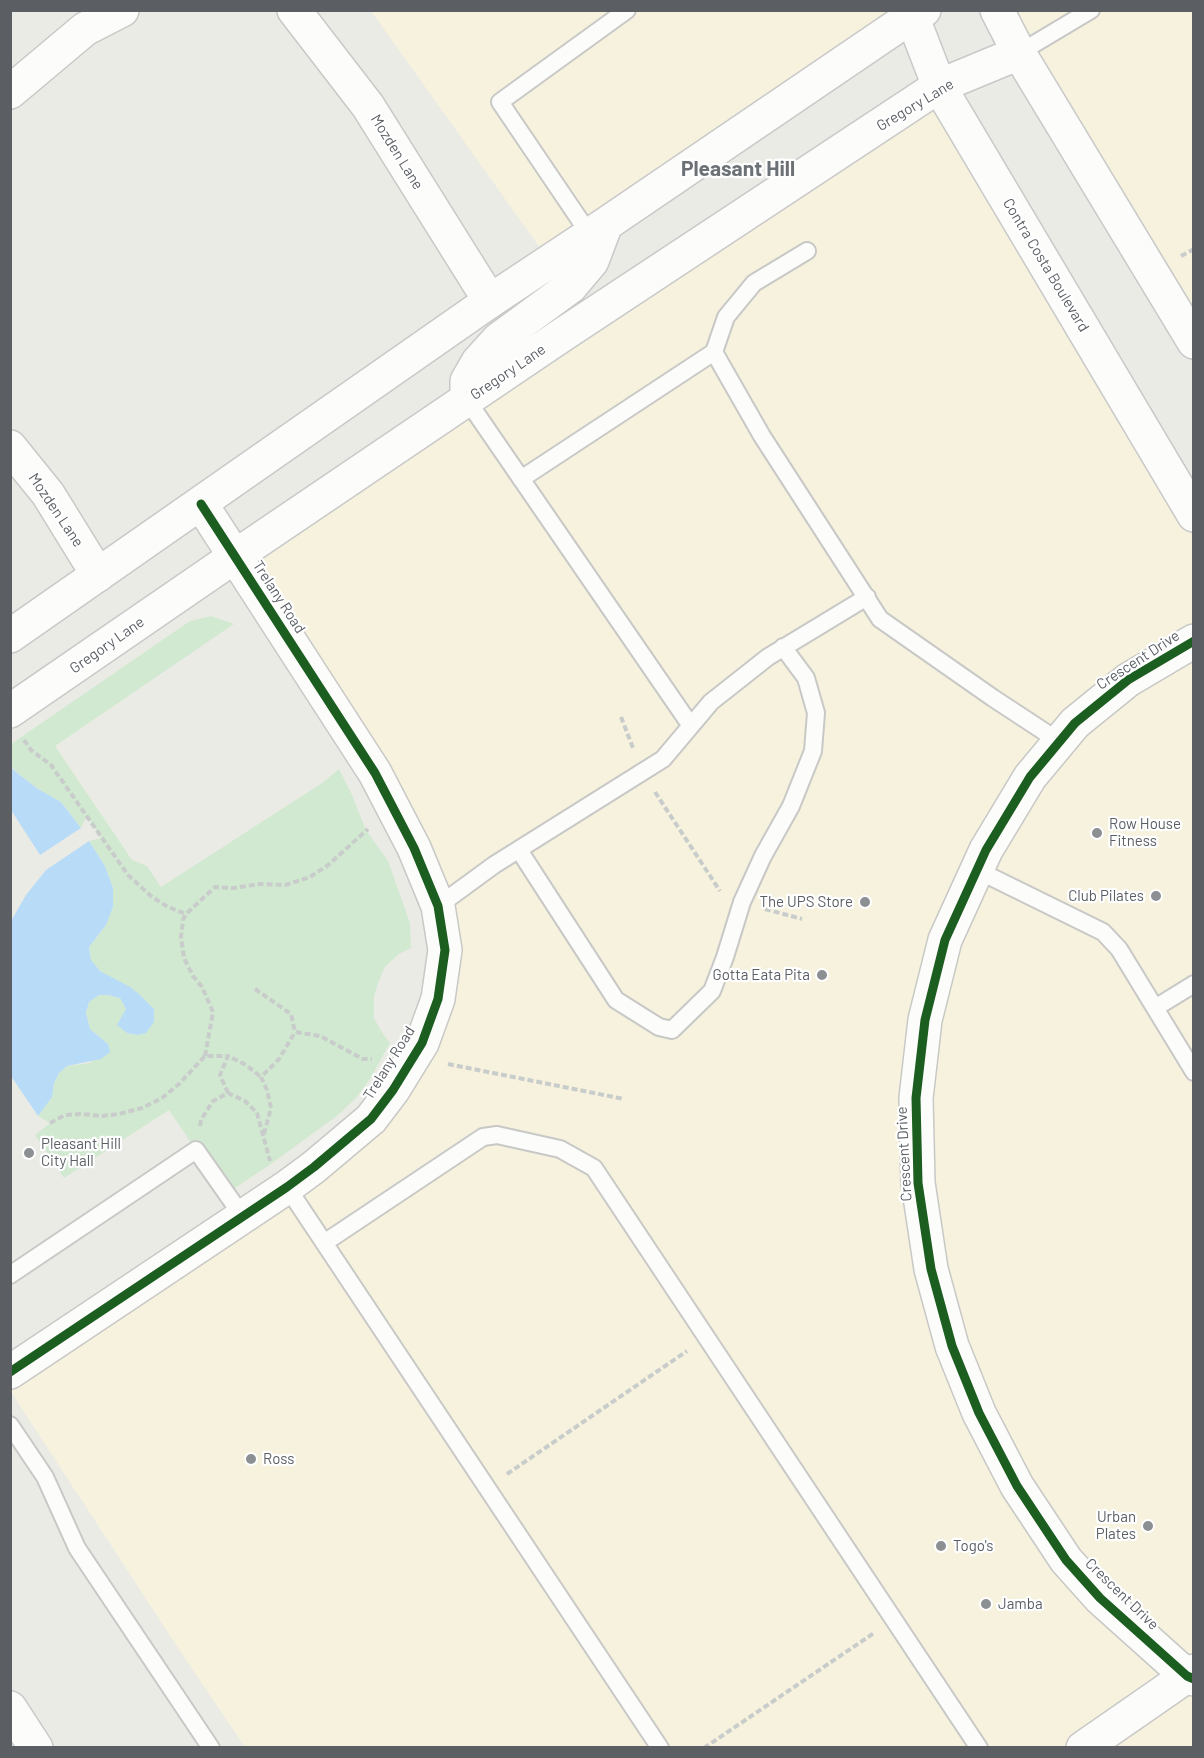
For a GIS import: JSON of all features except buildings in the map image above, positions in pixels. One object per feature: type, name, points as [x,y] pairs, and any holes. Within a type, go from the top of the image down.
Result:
[{"type":"main road","points":[[10,92],[85,29],[122,10]]},
{"type":"main road","name":"Mozden Lane","points":[[294,10],[368,106],[490,302]]},
{"type":"main road","points":[[997,10],[1019,53],[1194,342]]},
{"type":"main road","points":[[10,636],[490,302],[915,12]]},
{"type":"main road","name":"Contra Costa Boulevard","points":[[915,12],[939,86],[1194,515]]},
{"type":"main road","name":"Gregory Lane","points":[[14,721],[234,557],[466,400],[939,86],[1019,53]]},
{"type":"main road","points":[[466,400],[467,381],[478,362],[499,339],[570,287],[592,261],[598,230]]},
{"type":"main road","name":"Mozden Lane","points":[[10,447],[48,494],[98,576]]},
{"type":"main road","name":"Trelany Road","points":[[10,1372],[287,1187],[371,1119],[422,1043],[438,999],[445,950],[438,906],[414,848],[375,773],[201,504]]},
{"type":"main road","name":"Crescent Drive","points":[[1192,1675],[1100,1598],[1066,1560],[1017,1486],[979,1413],[952,1346],[931,1269],[918,1183],[916,1098],[925,1020],[945,940],[986,850],[1030,777],[1075,723],[1128,680],[1194,641]]},
{"type":"main road","points":[[1083,1748],[1192,1675]]},
{"type":"main road","points":[[10,1708],[36,1748]]},
{"type":"lane","points":[[598,230],[500,102],[627,10]]},
{"type":"lane","points":[[1019,53],[1091,10]]},
{"type":"lane","points":[[521,479],[714,352],[726,317],[754,283],[807,251]]},
{"type":"lane","points":[[714,352],[762,436],[880,619],[1060,742]]},
{"type":"lane","points":[[466,400],[691,726]]},
{"type":"lane","points":[[438,906],[494,865],[663,759],[711,702],[768,657],[867,597]]},
{"type":"lane","points":[[519,850],[616,1000],[659,1027],[672,1030],[712,991],[742,903],[791,806],[813,751],[816,713],[806,678],[783,647]]},
{"type":"lane","points":[[977,870],[1103,932],[1119,949],[1194,1072]]},
{"type":"lane","points":[[1155,1008],[1194,984]]},
{"type":"lane","points":[[324,1243],[483,1137],[497,1135],[560,1149],[594,1168],[979,1748]]},
{"type":"lane","points":[[10,1275],[196,1150],[243,1217]]},
{"type":"lane","points":[[287,1187],[660,1748]]},
{"type":"lane","points":[[10,1425],[45,1477],[77,1548],[211,1748]]},
{"type":"path","points":[[621,717],[642,773],[723,896],[802,919]]},
{"type":"path","points":[[14,721],[31,750],[51,765],[128,875],[152,897],[186,914]]},
{"type":"path","points":[[50,1123],[65,1115],[101,1116],[142,1108],[162,1098],[205,1056],[213,1012],[202,987],[193,976],[184,958],[181,937],[186,914],[215,887],[285,885],[310,878],[327,866],[366,830],[394,810]]},
{"type":"path","points":[[261,1077],[279,1059],[296,1032]]},
{"type":"path","points":[[205,1056],[228,1056],[246,1065],[261,1077],[271,1108],[264,1134]]},
{"type":"path","points":[[228,1056],[220,1075],[228,1093],[245,1101],[257,1113],[271,1164],[287,1187]]},
{"type":"path","points":[[196,1150],[201,1120],[213,1101],[228,1093]]},
{"type":"path","points":[[487,1488],[707,1338]]},
{"type":"path","points":[[704,1748],[894,1619]]},
{"type":"shaded area","points":[[908,10],[550,262],[371,11]]},
{"type":"shaded area","points":[[997,11],[1193,11],[1193,342]]},
{"type":"shaded area","points":[[939,86],[1193,515],[1193,1747],[245,1747],[11,1392],[11,1372],[287,1187],[422,1043],[438,906],[234,557]]},
{"type":"green space","points":[[211,616],[234,624],[55,746],[132,860],[147,866],[161,887],[322,783],[339,769],[366,830],[388,861],[410,923],[411,948],[399,954],[385,967],[374,997],[374,1018],[390,1043],[370,1079],[356,1098],[338,1115],[226,1194],[169,1110],[64,1178],[35,1135],[50,1123],[38,1116],[52,1097],[54,1083],[59,1073],[67,1066],[90,1063],[108,1044],[90,1029],[86,1013],[89,1002],[99,995],[120,998],[126,1009],[127,1033],[138,1035],[146,1032],[112,978],[100,971],[91,961],[89,947],[106,925],[113,907],[113,888],[105,866],[89,841],[101,838],[87,816],[81,828],[61,802],[38,789],[16,772],[11,766],[11,744],[190,621]]},
{"type":"water","points":[[10,766],[38,789],[61,802],[81,828],[40,855],[11,810]]},
{"type":"water","points":[[89,841],[105,866],[113,888],[113,907],[106,925],[89,947],[91,960],[100,971],[140,995],[154,1009],[154,1022],[146,1033],[138,1035],[127,1033],[117,1025],[126,1009],[120,998],[99,995],[89,1002],[86,1013],[90,1029],[108,1044],[110,1052],[101,1059],[67,1066],[59,1073],[54,1083],[52,1097],[38,1116],[11,1076],[11,921],[26,895],[46,870]]},
{"type":"cycle path","points":[[10,1372],[287,1187],[371,1119],[393,1090],[422,1043],[438,999],[445,950],[438,906],[414,848],[375,773],[201,504]]},
{"type":"cycle path","points":[[1194,641],[1128,680],[1075,723],[1030,777],[986,850],[945,940],[925,1020],[916,1098],[918,1183],[931,1269],[952,1346],[979,1413],[1017,1486],[1066,1560],[1100,1598],[1187,1676],[1194,1679]]},
{"type":"place","name":"Row House Fitness","points":[[1097,833]]},
{"type":"place","name":"Club Pilates","points":[[1156,896]]},
{"type":"place","name":"The UPS Store","points":[[865,902]]},
{"type":"place","name":"Gotta Eata Pita","points":[[822,975]]},
{"type":"place","name":"Pleasant Hill City Hall","points":[[29,1153]]},
{"type":"place","name":"Ross","points":[[251,1459]]},
{"type":"place","name":"Urban Plates","points":[[1148,1526]]},
{"type":"place","name":"Togo's","points":[[941,1546]]},
{"type":"place","name":"Jamba","points":[[986,1604]]},
{"type":"district","name":"Pleasant Hill","points":[[738,169]]}]
